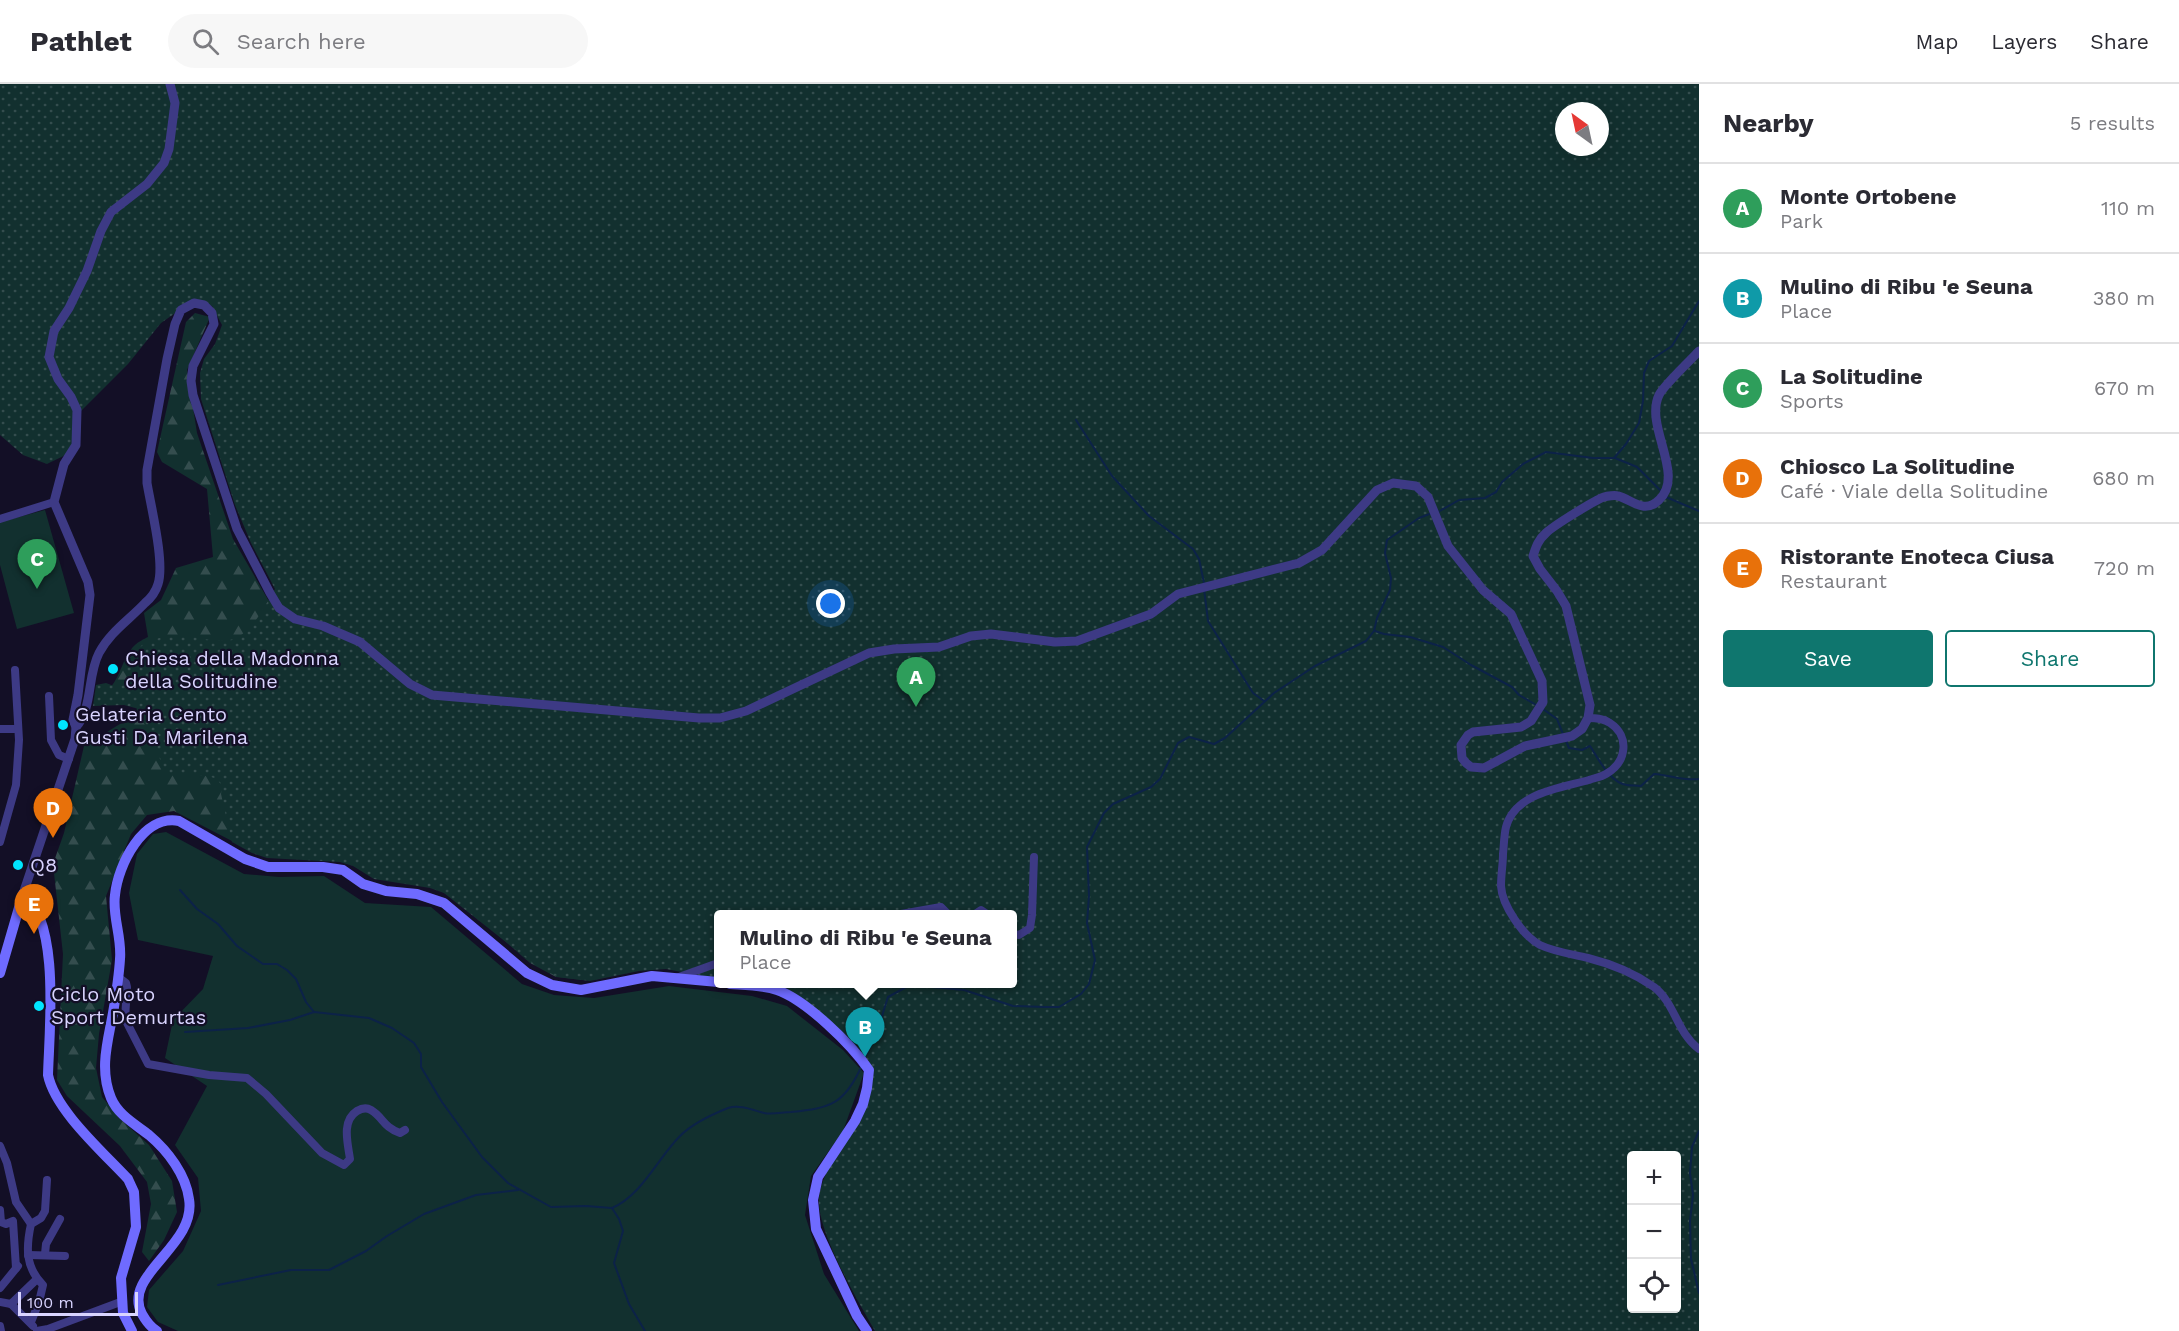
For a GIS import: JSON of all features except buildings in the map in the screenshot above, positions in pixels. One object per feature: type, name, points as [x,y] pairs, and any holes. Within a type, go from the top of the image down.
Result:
[{"type":"main road","points":[[157,1331],[146,1321],[139,1309],[139,1290],[145,1279],[179,1239],[190,1217],[190,1201],[186,1185],[164,1148],[121,1114],[111,1099],[105,1060],[121,956],[114,896],[124,862],[140,835],[154,824],[169,819],[193,828],[245,859],[268,867],[323,867],[343,870],[363,885],[386,891],[417,894],[444,903],[527,973],[552,985],[581,990],[652,976],[714,981]]},
{"type":"main road","points":[[1,970],[23,894],[36,906],[40,916],[50,967],[48,1075],[50,1087],[59,1104],[128,1179],[134,1192],[136,1227],[121,1278],[123,1313],[132,1331]]},
{"type":"main road","points":[[765,988],[789,995],[846,1042],[869,1070],[863,1104],[855,1121],[818,1177],[813,1200],[816,1229],[857,1316],[867,1331]]},
{"type":"street","points":[[23,894],[75,739],[76,728],[73,720],[90,594],[88,582],[54,502],[64,464],[76,445],[77,410],[58,379],[49,357],[54,332],[87,271],[101,231],[111,212],[147,184],[164,163],[170,148],[175,104],[170,84]]},
{"type":"street","points":[[76,728],[83,719],[92,669],[99,652],[114,632],[147,601],[158,586],[160,569],[147,470],[166,359],[175,324],[184,306],[204,304],[212,313],[214,324],[193,366],[191,381],[194,395],[237,529],[279,608],[295,619],[323,626],[360,642],[410,684],[432,695],[720,718],[746,711],[869,653],[894,649],[939,647],[971,636],[992,634],[1055,642],[1077,641],[1151,614],[1178,594],[1299,562],[1322,550],[1377,490],[1393,483],[1416,486],[1428,497],[1448,546],[1483,590],[1511,614],[1542,681],[1541,706],[1531,721],[1521,727],[1473,732],[1461,745],[1462,758],[1471,767],[1484,768],[1517,749],[1572,736],[1582,729],[1588,718],[1590,705],[1566,606],[1533,556],[1537,543],[1547,532],[1605,497],[1617,495],[1633,504],[1646,507],[1658,502],[1667,489],[1668,473],[1655,414],[1659,395],[1699,351]]},
{"type":"street","points":[[0,519],[54,502]]},
{"type":"street","points":[[0,842],[16,785],[18,729],[15,670]]},
{"type":"street","points":[[49,696],[51,740],[59,755],[69,759]]},
{"type":"street","points":[[1588,718],[1600,718],[1609,722],[1620,732],[1625,743],[1623,752],[1606,775],[1531,797],[1510,815],[1505,828],[1501,887],[1505,903],[1518,924],[1537,944],[1554,951],[1621,968],[1656,988],[1667,1000],[1683,1033],[1699,1049]]},
{"type":"street","points":[[0,729],[18,729]]},
{"type":"street","points":[[1017,935],[1030,928],[1034,857]]},
{"type":"street","points":[[926,910],[941,907],[944,910]]},
{"type":"street","points":[[679,977],[714,964]]},
{"type":"street","points":[[118,977],[126,983],[127,987],[125,1019],[148,1065],[209,1075],[247,1078],[266,1094],[322,1153],[344,1165],[350,1160],[346,1126],[359,1109],[365,1107],[371,1110],[392,1130],[400,1133],[405,1130]]},
{"type":"street","points":[[0,1146],[7,1163],[16,1202],[32,1224]]},
{"type":"street","points":[[31,1322],[43,1285],[29,1264],[28,1238],[32,1224],[41,1218],[45,1211],[47,1180]]},
{"type":"street","points":[[0,1210],[1,1222],[6,1224],[24,1214]]},
{"type":"street","points":[[45,1254],[46,1244],[60,1219]]},
{"type":"street","points":[[13,1221],[16,1268]]},
{"type":"street","points":[[0,1288],[28,1256],[45,1254],[65,1256]]},
{"type":"street","points":[[11,1304],[37,1279]]},
{"type":"street","points":[[0,1302],[11,1304],[31,1322],[37,1331],[123,1301]]},
{"type":"street","points":[[0,1326],[1,1331]]},
{"type":"green space","points":[[0,84],[1699,84],[1699,1331],[875,1331],[832,1248],[820,1214],[819,1200],[825,1175],[873,1077],[800,997],[786,988],[1017,988],[1017,910],[714,910],[714,978],[666,969],[639,971],[590,981],[558,977],[535,965],[444,893],[430,888],[374,879],[353,866],[340,862],[267,858],[252,853],[232,842],[221,794],[222,786],[217,779],[208,776],[165,773],[147,725],[138,720],[139,709],[124,705],[93,706],[96,685],[106,683],[119,688],[127,679],[130,658],[141,646],[172,635],[217,641],[238,637],[257,619],[275,589],[251,543],[235,505],[201,399],[200,373],[204,359],[215,344],[222,325],[212,306],[194,300],[161,323],[128,364],[79,413],[79,440],[71,451],[47,464],[23,455],[0,435]]},
{"type":"green space","points":[[195,313],[210,317],[187,370],[197,433],[233,539],[278,617],[582,980],[556,977],[530,963],[461,903],[434,887],[329,855],[232,841],[174,811],[147,815],[131,834],[106,896],[112,960],[99,1034],[96,1068],[102,1097],[119,1118],[149,1145],[172,1181],[177,1212],[164,1240],[149,1261],[142,1252],[151,1204],[147,1182],[120,1146],[67,1096],[57,1080],[63,954],[53,864],[64,833],[84,746],[120,724],[135,721],[137,707],[108,690],[116,680],[127,655],[138,643],[148,637],[144,613],[161,600],[176,568],[213,557],[207,489],[162,462],[157,452],[186,322]]},
{"type":"green space","points":[[45,510],[74,613],[17,629],[0,565],[0,522]]},
{"type":"green space","points":[[166,832],[244,874],[279,877],[324,876],[365,903],[431,907],[522,984],[554,995],[594,998],[669,986],[752,996],[787,1006],[843,1050],[864,1073],[843,1131],[811,1176],[805,1215],[824,1274],[859,1331],[178,1331],[158,1322],[147,1307],[149,1290],[183,1251],[201,1211],[198,1178],[175,1145],[207,1086],[165,1058],[173,1020],[203,989],[213,956],[138,940],[129,893],[137,854],[153,834]]},
{"type":"waterway","points":[[1438,512],[1459,500],[1485,498],[1496,492],[1502,482],[1523,464],[1546,452],[1593,458],[1614,458],[1639,423],[1644,373],[1649,361],[1672,346],[1699,301]]},
{"type":"waterway","points":[[1076,420],[1112,476],[1149,516],[1193,549],[1199,559],[1204,583]]},
{"type":"waterway","points":[[1615,458],[1637,467],[1662,492]]},
{"type":"waterway","points":[[1666,497],[1699,511]]},
{"type":"waterway","points":[[942,988],[964,990],[1013,1006],[1059,1007],[1081,994],[1089,984],[1095,960],[1087,923],[1089,896],[1087,847],[1104,813],[1113,804],[1151,787],[1160,779],[1178,743],[1189,737],[1214,744],[1225,738],[1274,693],[1315,666],[1366,641],[1374,631],[1377,618],[1390,590],[1391,578],[1385,553],[1387,540],[1419,518],[1432,513]]},
{"type":"waterway","points":[[1204,589],[1208,621],[1253,693],[1264,701]]},
{"type":"waterway","points":[[1375,631],[1410,637],[1443,647],[1512,687],[1519,695],[1538,706]]},
{"type":"waterway","points":[[1543,709],[1557,719],[1563,734]]},
{"type":"waterway","points":[[1566,741],[1569,748],[1582,750],[1590,746],[1610,775],[1627,785],[1641,786],[1654,774],[1699,779]]},
{"type":"waterway","points":[[180,890],[197,909],[218,924],[237,946],[263,964],[277,964],[287,970],[296,979],[306,1002],[314,1012]]},
{"type":"waterway","points":[[865,1057],[876,1035],[888,997],[904,988]]},
{"type":"waterway","points":[[185,1032],[248,1028],[290,1020],[314,1012],[369,1018],[392,1028],[414,1043],[421,1054],[421,1067],[442,1102],[482,1157],[508,1183],[551,1207],[612,1208],[623,1231],[614,1263],[629,1304],[645,1331]]},
{"type":"waterway","points":[[612,1208],[623,1202],[641,1186],[672,1145],[690,1127],[732,1107],[770,1114],[827,1106],[843,1096],[862,1065]]},
{"type":"waterway","points":[[1699,1131],[1692,1147],[1690,1173],[1693,1195],[1690,1221],[1691,1259],[1699,1293]]},
{"type":"waterway","points":[[218,1285],[291,1270],[329,1270],[366,1251],[424,1214],[476,1195],[518,1190]]},
{"type":"place","name":"La Solitudine","points":[[37,589]]},
{"type":"place","name":"Chiesa della Madonna della Solitudine","points":[[113,669]]},
{"type":"place","name":"Monte Ortobene","points":[[916,707]]},
{"type":"place","name":"Gelateria Cento Gusti Da Marilena","points":[[63,725]]},
{"type":"place","name":"Chiosco La Solitudine","points":[[53,838]]},
{"type":"place","name":"Q8","points":[[18,865]]},
{"type":"place","name":"Ristorante Enoteca Ciusa","points":[[34,934]]},
{"type":"place","name":"Ciclo Moto Sport Demurtas","points":[[39,1006]]},
{"type":"place","name":"Mulino di Ribu 'e Seuna","points":[[865,1057]]}]
